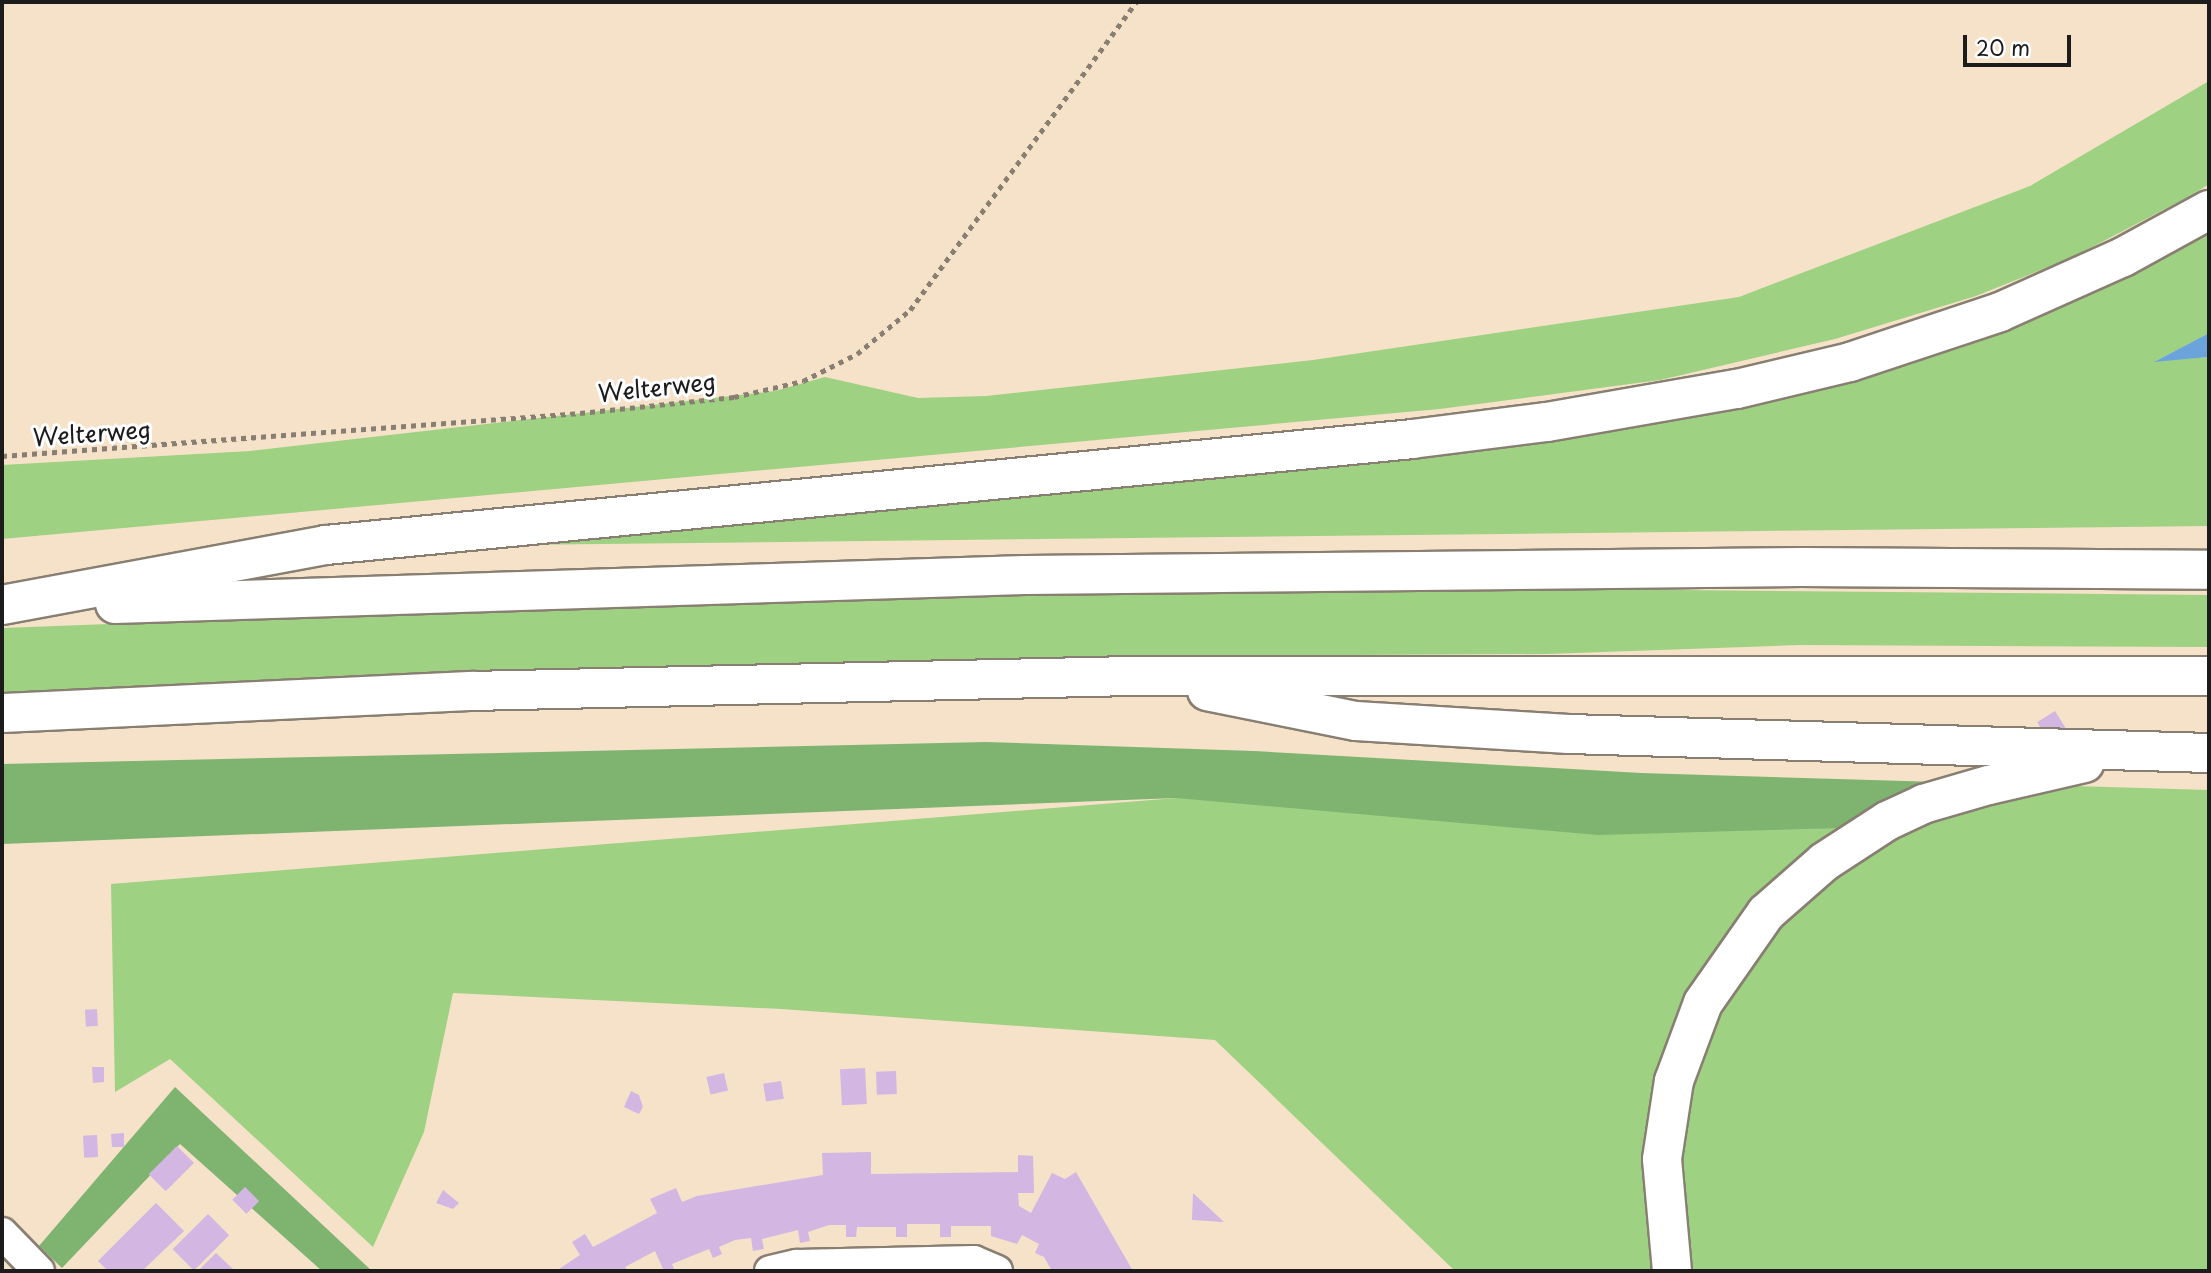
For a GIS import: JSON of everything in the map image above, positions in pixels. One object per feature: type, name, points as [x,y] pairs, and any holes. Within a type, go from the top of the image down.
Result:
[{"type":"highway","points":[[2,607],[326,545],[1412,439],[1547,422],[1723,391],[1850,362],[2000,312],[2123,257],[2209,210]]},
{"type":"highway","points":[[2,607],[439,591],[1025,575],[1774,567],[2209,569]]},
{"type":"highway","points":[[1130,676],[1356,721],[1570,734],[2209,752]]},
{"type":"highway","points":[[2,713],[471,691],[1130,676],[2209,676]]},
{"type":"highway","points":[[1672,1271],[1662,1159],[1674,1081],[1703,1003],[1766,914],[1824,862],[1886,821],[1923,804],[2141,750]]},
{"type":"street","points":[[2,1233],[39,1271]]},
{"type":"street","points":[[770,1271],[797,1265],[974,1261],[997,1271]]},
{"type":"path","name":"Welterweg","points":[[2,456],[580,413],[734,397],[803,381],[857,354],[911,310],[1136,2]]},
{"type":"green space","points":[[2209,81],[2209,184],[2190,196],[2073,257],[1976,296],[1835,339],[1660,380],[1440,409],[2,539],[2,465],[250,451],[775,391],[825,377],[918,398],[986,396],[1313,360],[1739,297],[2030,186]]},
{"type":"green space","points":[[2209,232],[2209,333],[2156,361],[2209,357],[2209,526],[508,545],[1554,439],[2095,288]]},
{"type":"green space","points":[[1366,587],[2209,595],[2209,647],[1799,645],[1547,654],[1205,656],[2,694],[2,628],[756,600]]},
{"type":"green space","points":[[986,742],[1254,751],[1641,773],[2006,784],[1843,828],[1598,835],[1176,798],[2,844],[2,764]]},
{"type":"green space","points":[[2006,784],[2209,790],[2209,1271],[1455,1271],[1215,1040],[781,1009],[453,993],[424,1132],[373,1247],[170,1059],[115,1092],[111,884],[1176,798]]},
{"type":"green space","points":[[175,1087],[372,1271],[322,1271],[180,1144],[62,1268],[39,1246]]},
{"type":"water","points":[[2209,333],[2209,357],[2154,362]]},
{"type":"building","points":[[2055,711],[2079,750],[2062,761],[2037,722]]},
{"type":"building","points":[[97,1009],[98,1026],[86,1027],[85,1010]]},
{"type":"building","points":[[92,1067],[104,1067],[104,1082],[93,1083]]},
{"type":"building","points":[[865,1068],[867,1104],[842,1105],[840,1069]]},
{"type":"building","points":[[896,1071],[897,1094],[877,1095],[876,1072]]},
{"type":"building","points":[[724,1073],[728,1091],[711,1095],[706,1077]]},
{"type":"building","points":[[781,1081],[784,1099],[766,1102],[763,1084]]},
{"type":"building","points":[[631,1091],[639,1095],[643,1107],[639,1114],[624,1107]]},
{"type":"building","points":[[124,1133],[124,1147],[112,1147],[111,1134]]},
{"type":"building","points":[[97,1135],[98,1157],[84,1158],[83,1136]]},
{"type":"building","points":[[177,1146],[194,1163],[166,1191],[149,1174]]},
{"type":"building","points":[[871,1152],[871,1174],[1018,1172],[1018,1155],[1033,1156],[1034,1193],[1018,1193],[1019,1206],[1031,1213],[1052,1173],[1065,1179],[1076,1172],[1133,1271],[1052,1271],[1044,1257],[1035,1253],[1039,1244],[1022,1235],[1017,1244],[991,1236],[991,1226],[951,1226],[951,1237],[940,1237],[940,1224],[907,1224],[907,1237],[896,1237],[896,1227],[857,1227],[856,1237],[846,1237],[846,1225],[829,1225],[808,1232],[810,1241],[800,1243],[798,1230],[762,1239],[764,1249],[753,1251],[751,1238],[735,1240],[719,1247],[722,1254],[713,1258],[709,1249],[672,1264],[675,1271],[664,1271],[655,1251],[625,1267],[628,1271],[556,1271],[580,1255],[572,1242],[585,1234],[593,1247],[657,1213],[650,1199],[676,1188],[682,1202],[697,1196],[823,1175],[822,1153]]},
{"type":"building","points":[[245,1187],[259,1201],[246,1214],[232,1200]]},
{"type":"building","points":[[443,1190],[459,1203],[453,1209],[436,1203]]},
{"type":"building","points":[[1193,1193],[1224,1222],[1192,1220]]},
{"type":"building","points":[[156,1203],[184,1231],[142,1271],[108,1271],[98,1261]]},
{"type":"building","points":[[208,1214],[229,1235],[194,1271],[173,1249]]},
{"type":"building","points":[[216,1253],[235,1271],[198,1271]]}]
